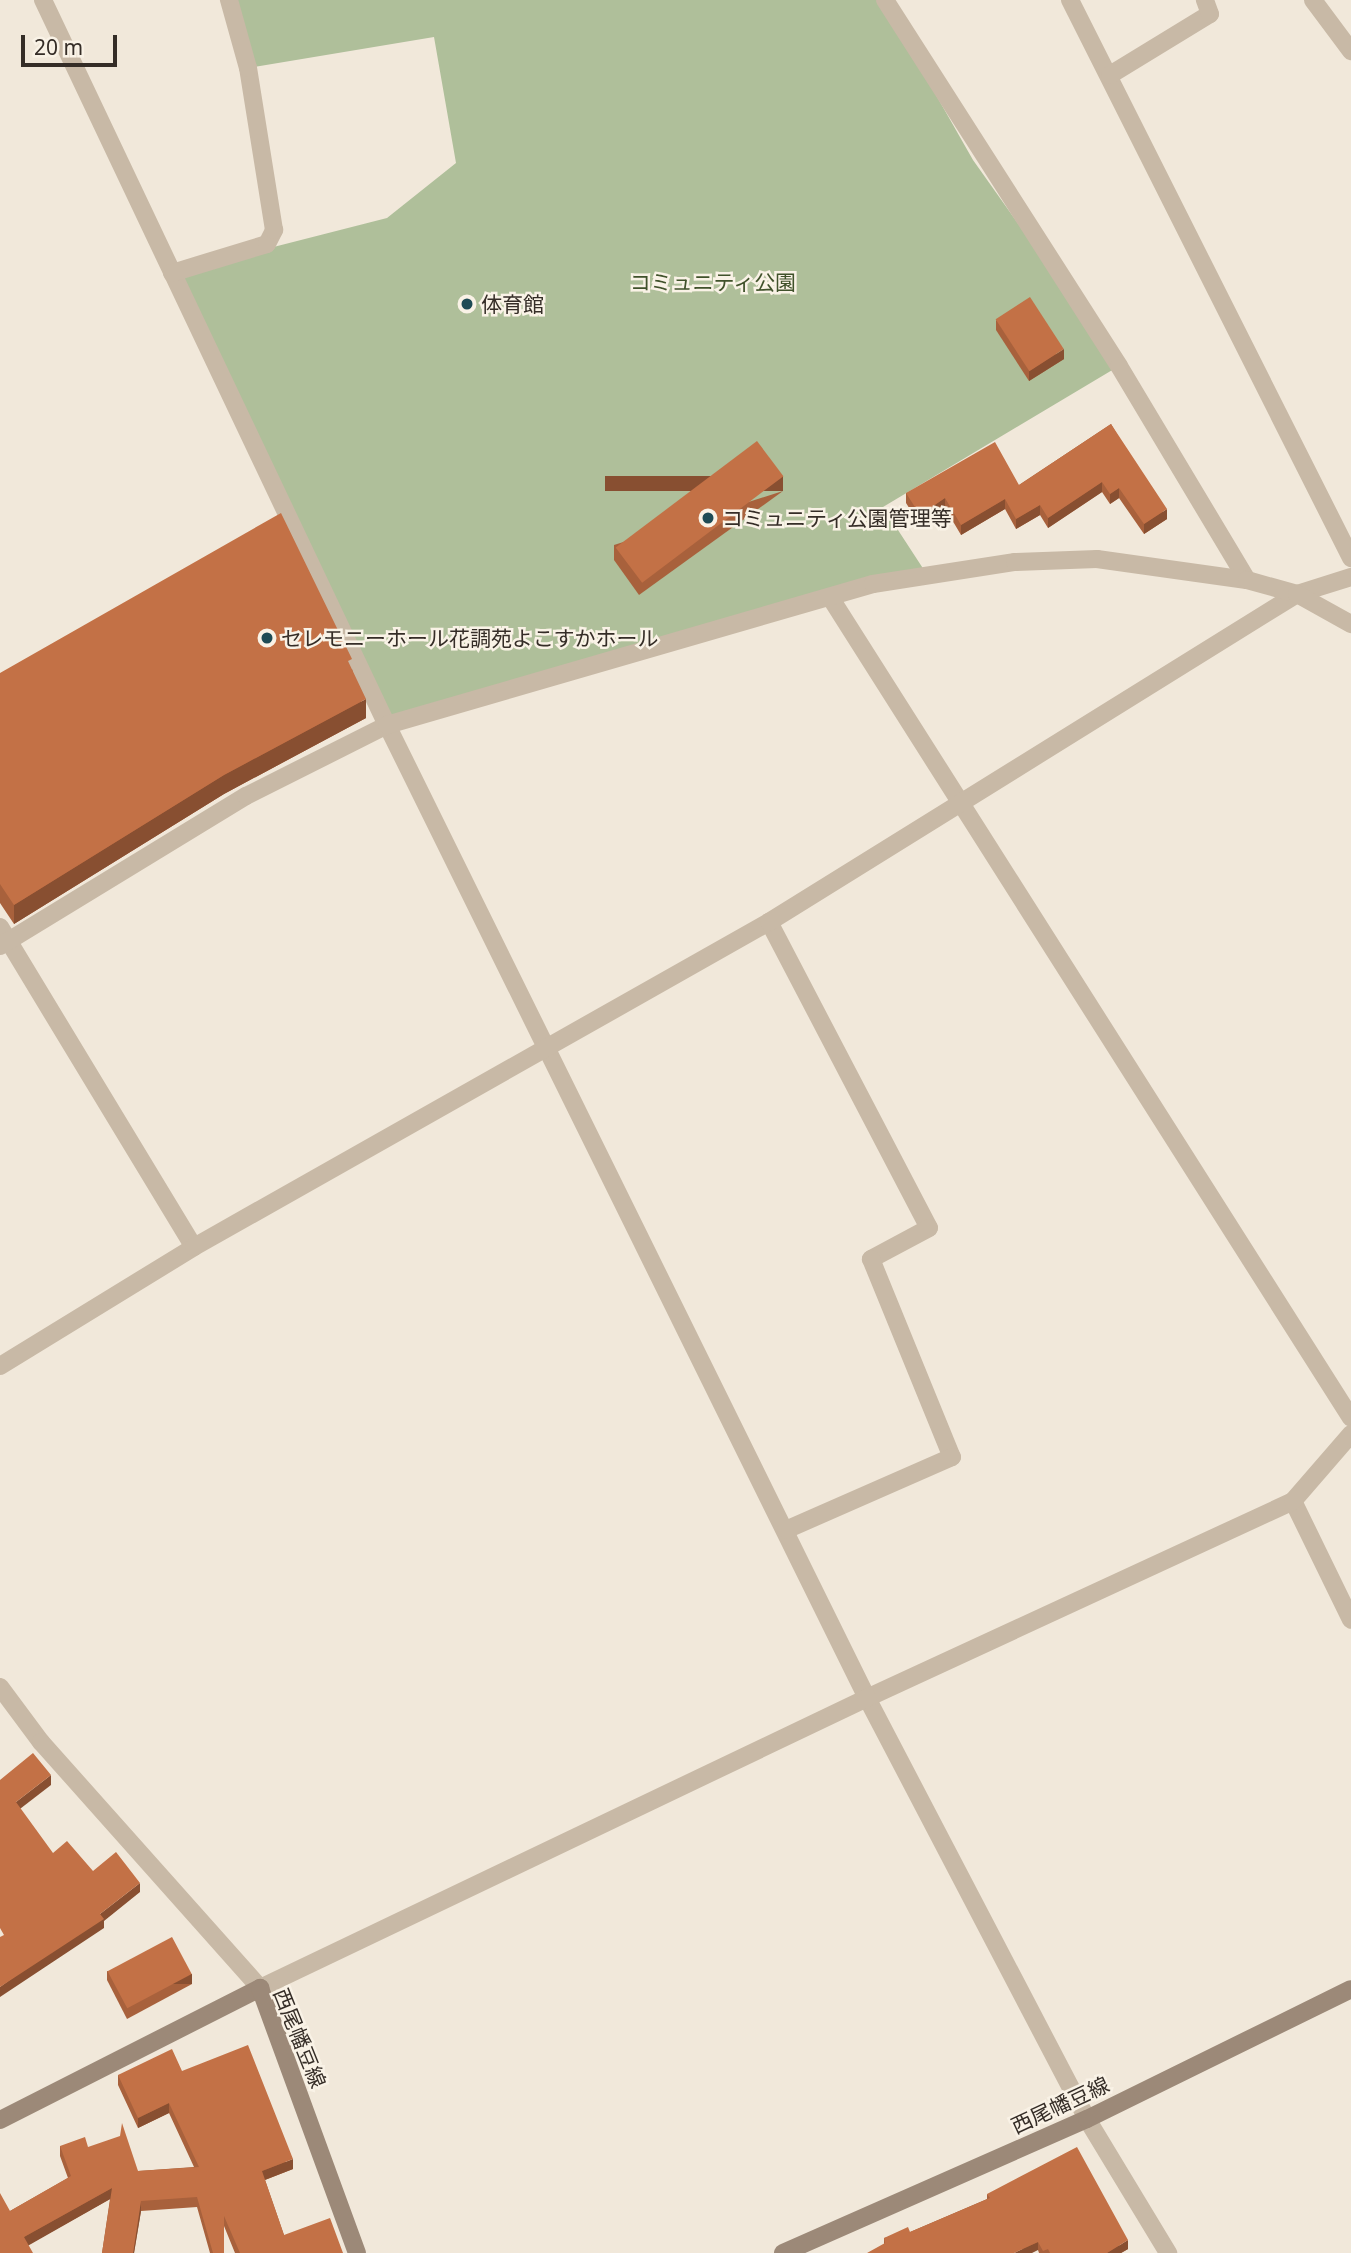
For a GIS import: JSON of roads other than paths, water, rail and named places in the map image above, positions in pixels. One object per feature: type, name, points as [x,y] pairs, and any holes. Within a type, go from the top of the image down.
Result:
[{"type":"main road","name":"西尾幡豆線","points":[[0,2120],[260,1989],[357,2253]]},
{"type":"main road","name":"西尾幡豆線","points":[[783,2253],[1087,2119],[1351,1989]]},
{"type":"street","points":[[43,0],[387,725],[867,1698],[1087,2119],[1168,2253]]},
{"type":"street","points":[[172,273],[267,244],[274,230],[248,68],[229,0]]},
{"type":"street","points":[[886,0],[1119,366],[1247,580]]},
{"type":"street","points":[[1070,0],[1351,558]]},
{"type":"street","points":[[1110,75],[1210,14],[1205,0]]},
{"type":"street","points":[[1313,0],[1351,51]]},
{"type":"street","points":[[194,1247],[3,938],[246,796],[387,725],[830,597],[926,573],[1097,559],[1247,580],[1297,594],[1351,624]]},
{"type":"street","points":[[0,1366],[194,1247],[547,1051],[769,922],[958,802],[1297,594],[1351,577]]},
{"type":"street","points":[[830,597],[1351,1418]]},
{"type":"street","points":[[769,922],[929,1227],[871,1259],[952,1457],[786,1530]]},
{"type":"street","points":[[0,1687],[41,1742],[260,1989],[867,1698],[1293,1501],[1351,1434]]},
{"type":"street","points":[[1293,1501],[1351,1620]]},
{"type":"place","name":"体育館","points":[[467,304]]},
{"type":"place","name":"コミュニティ公園管理等","points":[[708,518]]},
{"type":"place","name":"セレモニーホール花調苑よこすかホール","points":[[267,638]]},
{"type":"park label","name":"コミュニティ公園","points":[[713,282]]}]
